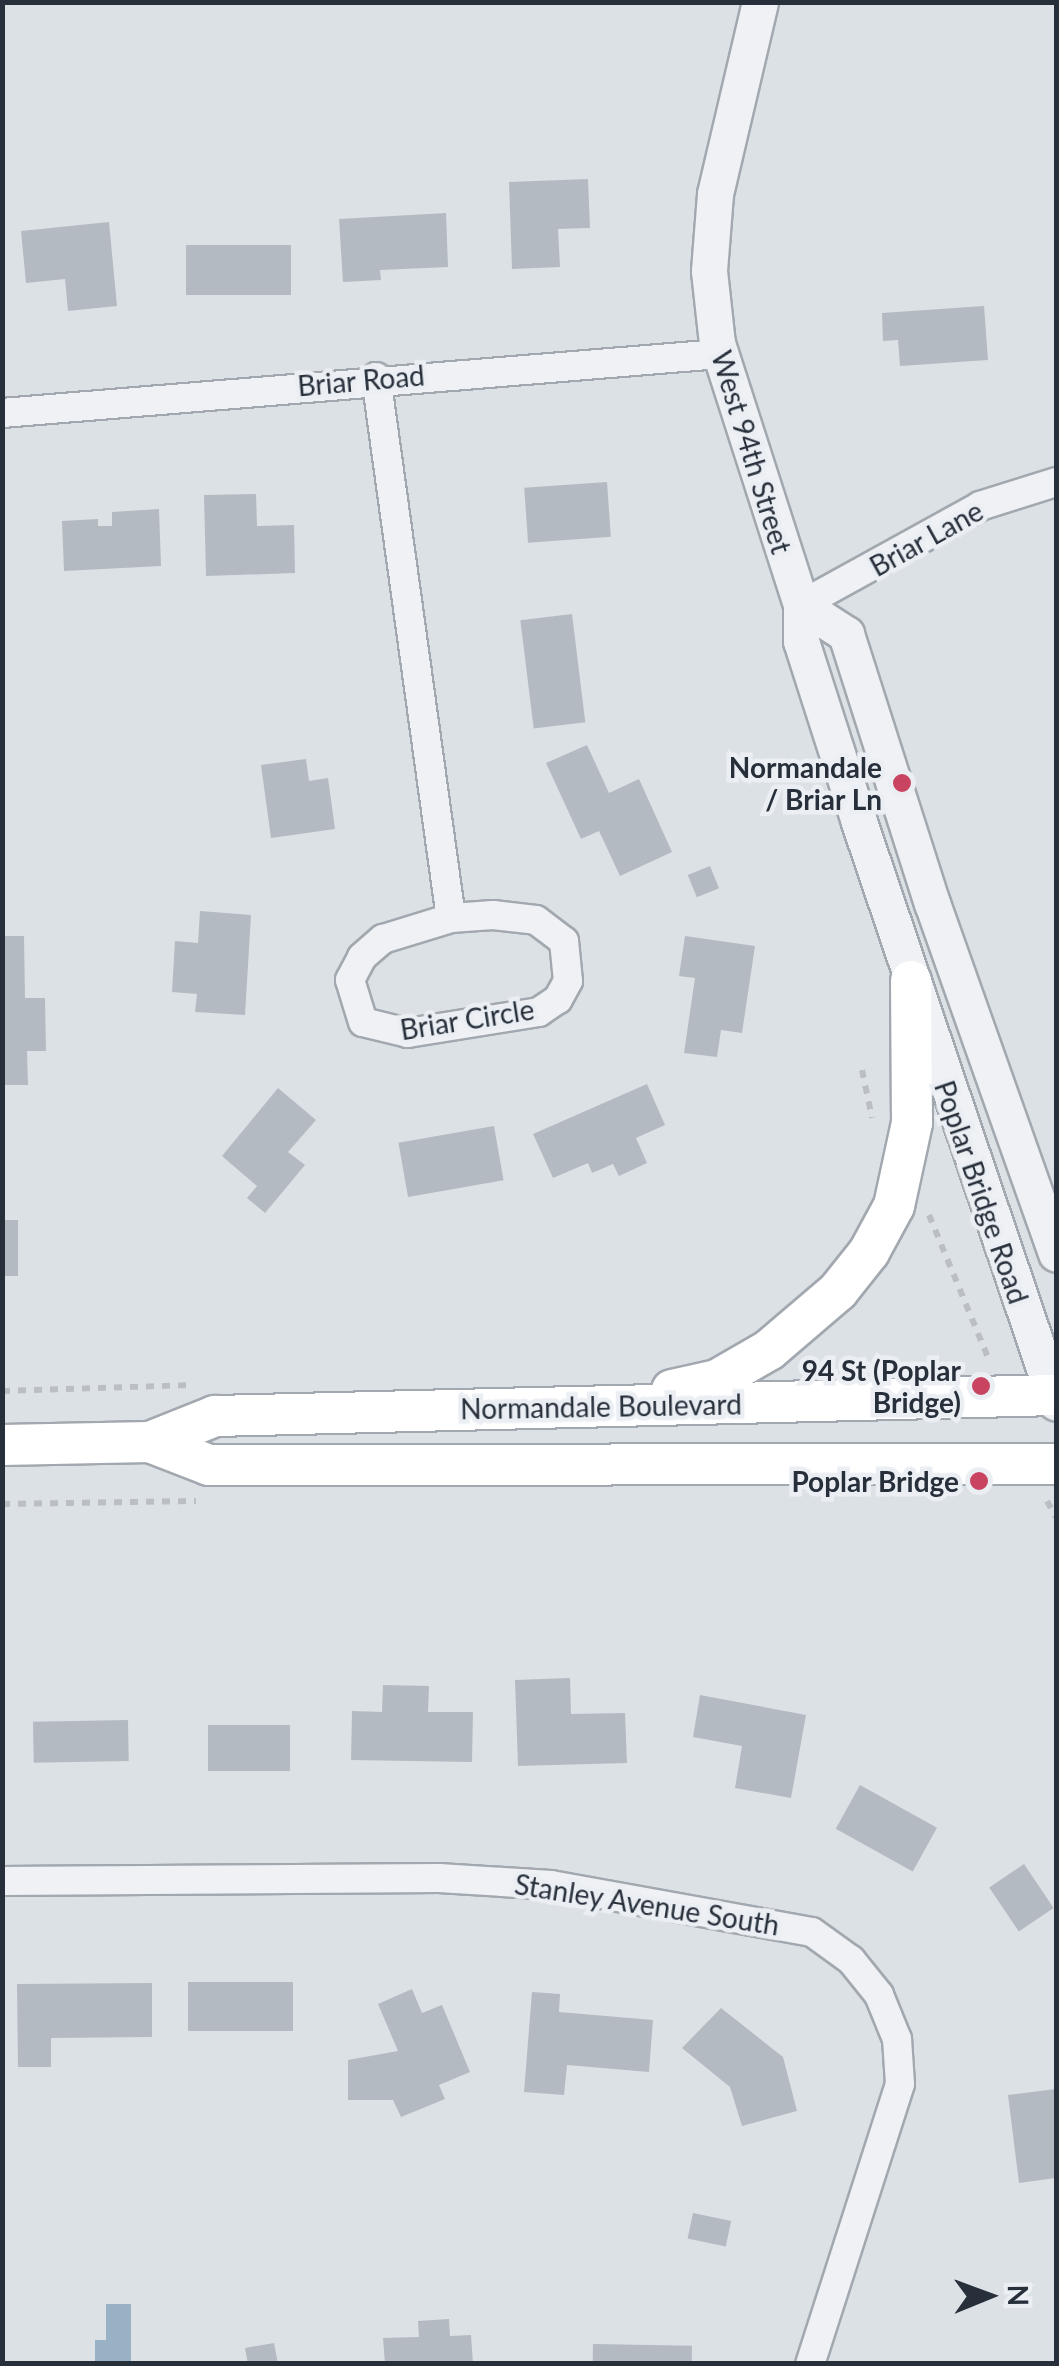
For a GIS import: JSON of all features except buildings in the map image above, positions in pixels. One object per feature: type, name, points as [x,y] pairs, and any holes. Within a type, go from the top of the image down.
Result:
[{"type":"main road","points":[[598,1406],[717,1380],[770,1350],[838,1291],[869,1252],[902,1178],[912,1124],[910,981]]},
{"type":"main road","name":"Normandale Boulevard","points":[[2,1446],[150,1442],[215,1416],[1055,1398]]},
{"type":"main road","name":"Normandale Boulevard","points":[[150,1442],[209,1465],[1043,1464]]},
{"type":"street","name":"West 94th Street","points":[[760,2],[714,194],[710,270],[720,354],[801,605],[801,641],[910,981]]},
{"type":"street","name":"Briar Road","points":[[2,413],[376,377],[720,354]]},
{"type":"street","points":[[376,377],[452,918]]},
{"type":"street","name":"Briar Lane","points":[[801,605],[980,506],[1056,482]]},
{"type":"street","name":"Poplar Bridge Road","points":[[801,605],[846,634],[955,968],[1056,1254]]},
{"type":"street","name":"Briar Circle","points":[[452,918],[536,920],[550,928],[564,941],[570,961],[558,999],[540,1012],[408,1033],[363,1022],[350,980],[362,956],[383,938],[452,918]]},
{"type":"street","name":"Poplar Bridge Road","points":[[910,981],[1055,1398]]},
{"type":"street","name":"Stanley Avenue South","points":[[2,1881],[439,1878],[551,1886],[812,1932],[851,1960],[879,1995],[897,2039],[900,2084],[810,2364]]},
{"type":"path","points":[[862,1070],[874,1125]]},
{"type":"path","points":[[902,1178],[919,1191],[1006,1397]]},
{"type":"path","points":[[1043,1464],[1056,1517]]},
{"type":"water","points":[[106,2304],[131,2304],[131,2363],[95,2363],[95,2340],[106,2340]]},
{"type":"place","name":"Normandale / Briar Ln","points":[[902,783]]},
{"type":"place","name":"94 St (Poplar Bridge)","points":[[981,1386]]},
{"type":"place","name":"Poplar Bridge","points":[[979,1481]]}]
